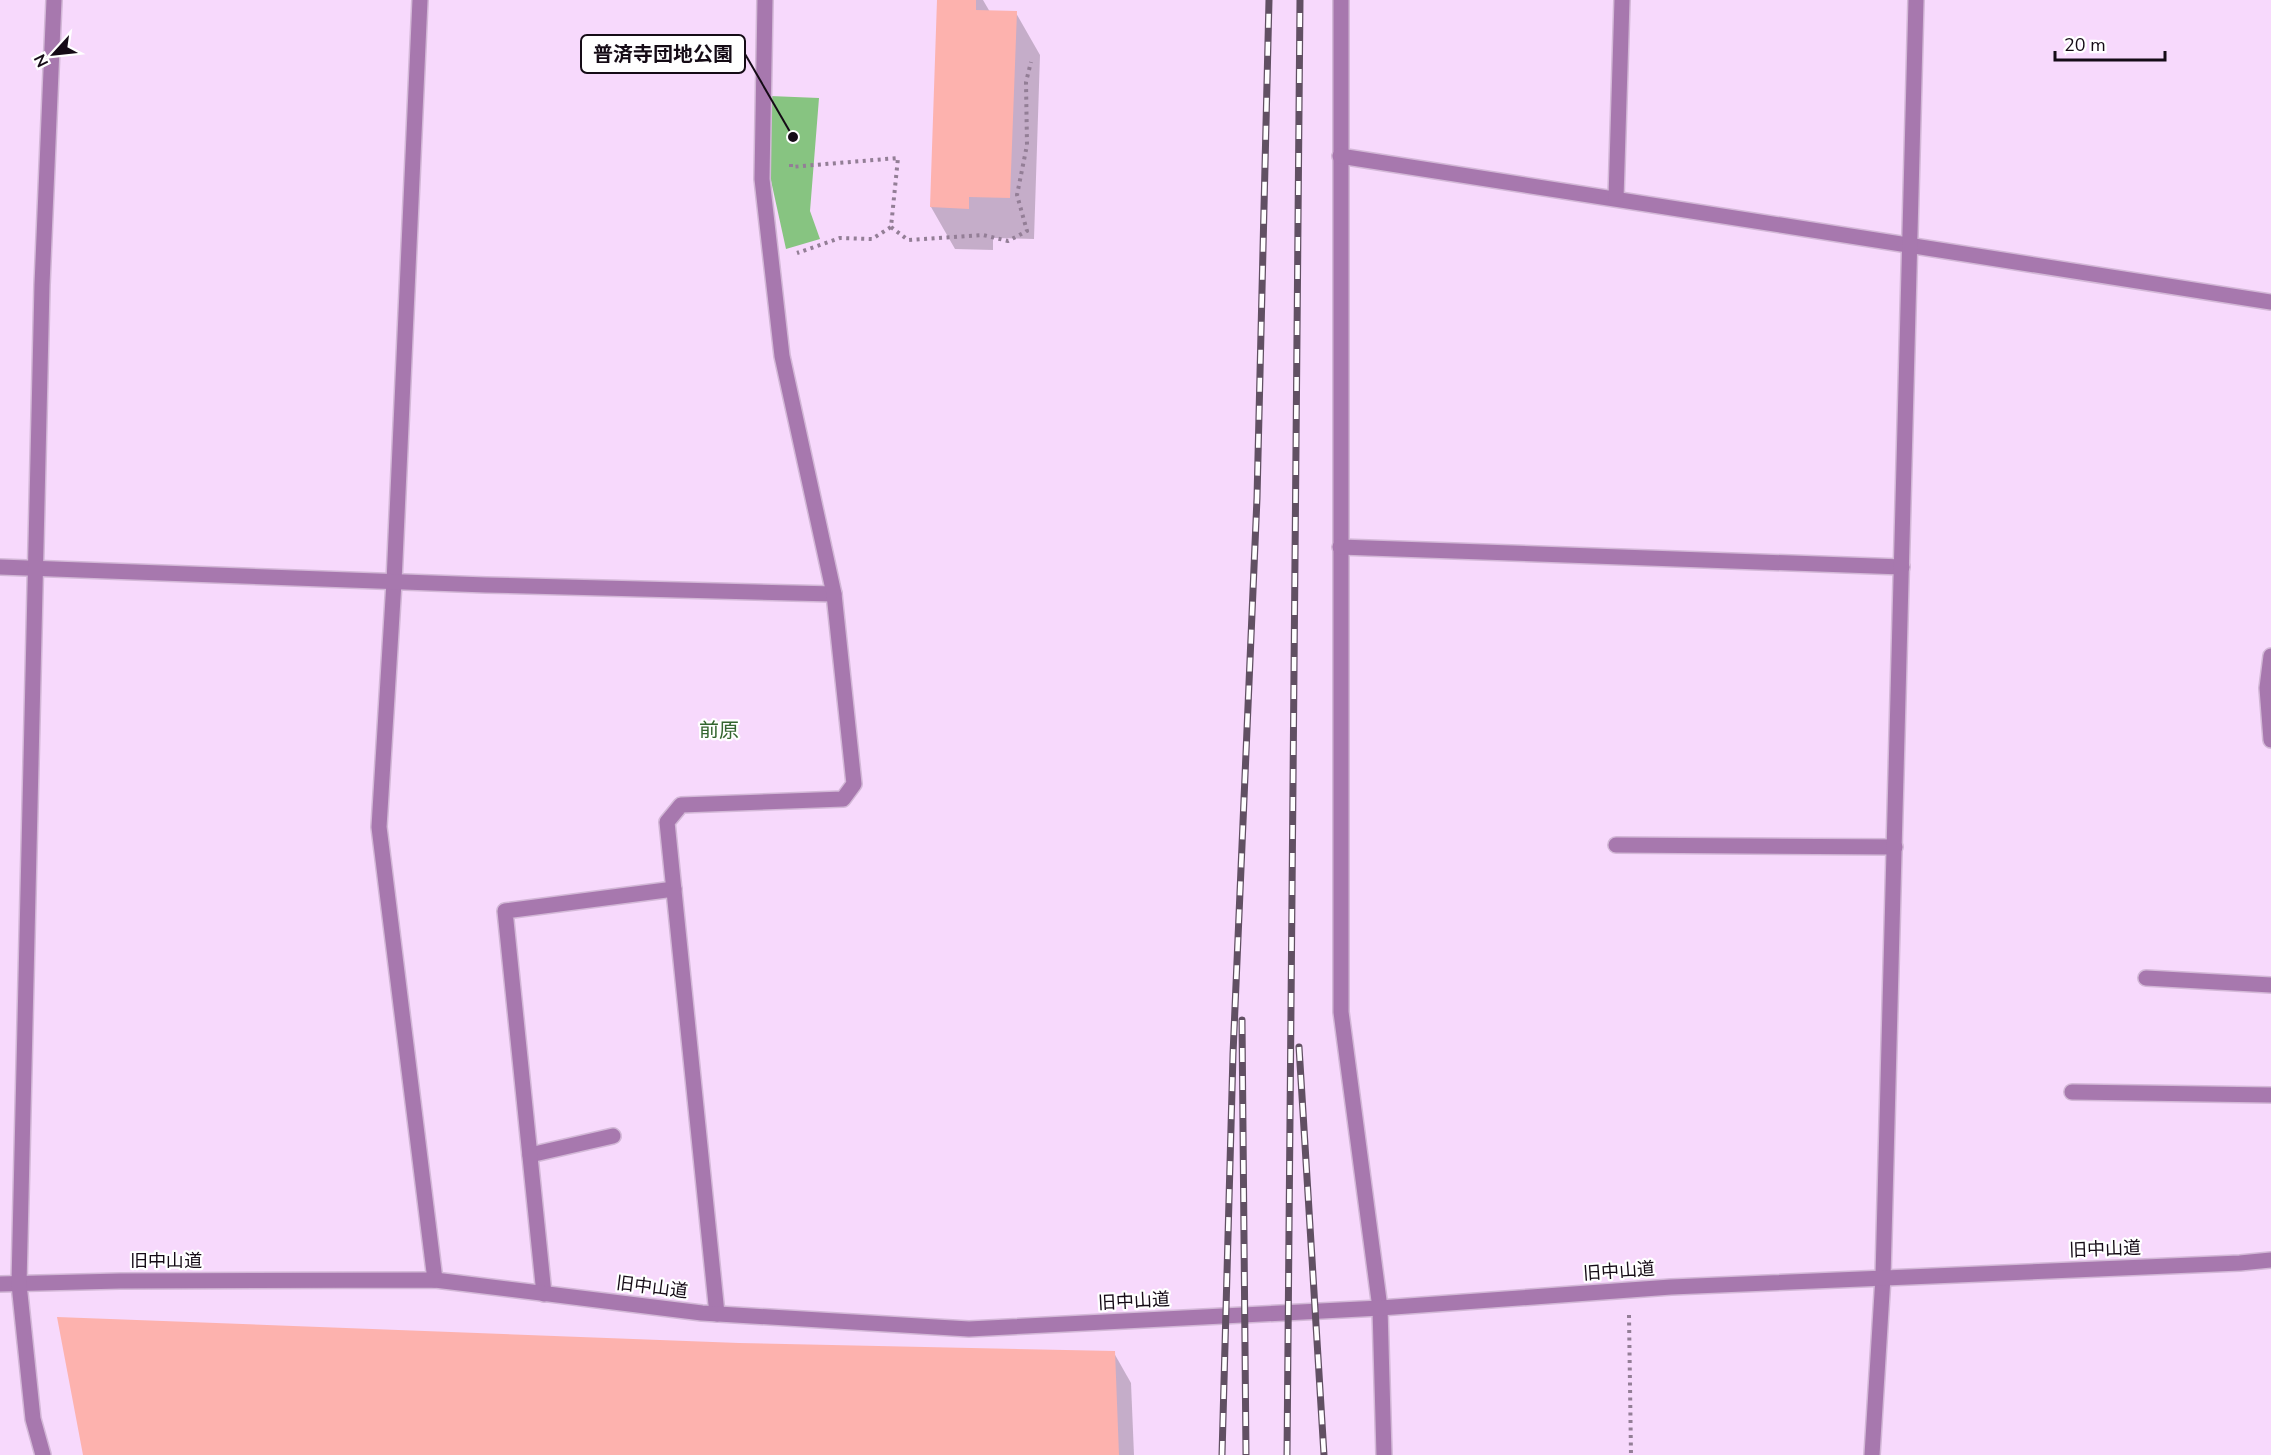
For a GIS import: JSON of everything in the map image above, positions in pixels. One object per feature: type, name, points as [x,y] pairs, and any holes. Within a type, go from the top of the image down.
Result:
[{"type":"street","points":[[43,1455],[33,1419],[19,1284],[42,285],[54,0]]},
{"type":"street","points":[[420,0],[394,582],[379,827],[435,1280]]},
{"type":"street","points":[[717,1314],[667,822],[681,805],[843,799],[854,784],[834,594],[782,356],[771,263],[762,179],[765,0]]},
{"type":"street","points":[[1341,0],[1341,1012],[1380,1308],[1384,1455]]},
{"type":"street","points":[[1616,198],[1622,0]]},
{"type":"street","points":[[1872,1455],[1883,1277],[1916,0]]},
{"type":"street","points":[[1340,156],[2271,302]]},
{"type":"street","points":[[1340,547],[1902,567]]},
{"type":"street","points":[[0,567],[394,582],[834,594]]},
{"type":"street","points":[[2271,656],[2267,688],[2271,740]]},
{"type":"street","points":[[1616,845],[1894,848]]},
{"type":"street","points":[[544,1293],[505,911],[674,889]]},
{"type":"street","points":[[2146,978],[2271,985]]},
{"type":"street","points":[[2072,1092],[2271,1095]]},
{"type":"street","points":[[530,1155],[613,1136]]},
{"type":"street","name":"旧中山道","points":[[0,1284],[435,1280],[717,1314],[969,1329],[1380,1308],[1629,1290],[2271,1260]]},
{"type":"path","points":[[891,227],[908,240],[983,235],[1008,241],[1026,231],[1017,195],[1026,145],[1026,82],[1031,62]]},
{"type":"path","points":[[792,158],[791,167],[898,158],[891,227]]},
{"type":"path","points":[[771,263],[840,238],[873,239],[891,227]]},
{"type":"path","points":[[1629,1290],[1630,1455]]},
{"type":"green space","points":[[770,96],[819,98],[810,211],[820,239],[786,249],[770,176]]},
{"type":"building","points":[[937,0],[976,0],[976,10],[1017,11],[1010,198],[969,197],[969,209],[930,207]]},
{"type":"building","points":[[57,1317],[739,1343],[1115,1351],[1119,1455],[83,1455]]},
{"type":"railway","points":[[1222,1455],[1233,1054],[1257,498],[1269,0]]},
{"type":"railway","points":[[1287,1455],[1300,0]]},
{"type":"railway","points":[[1242,1020],[1246,1455]]},
{"type":"railway","points":[[1299,1047],[1324,1455]]},
{"type":"place","name":"普済寺団地公園","points":[[793,137]]},
{"type":"district","name":"前原","points":[[719,730]]}]
